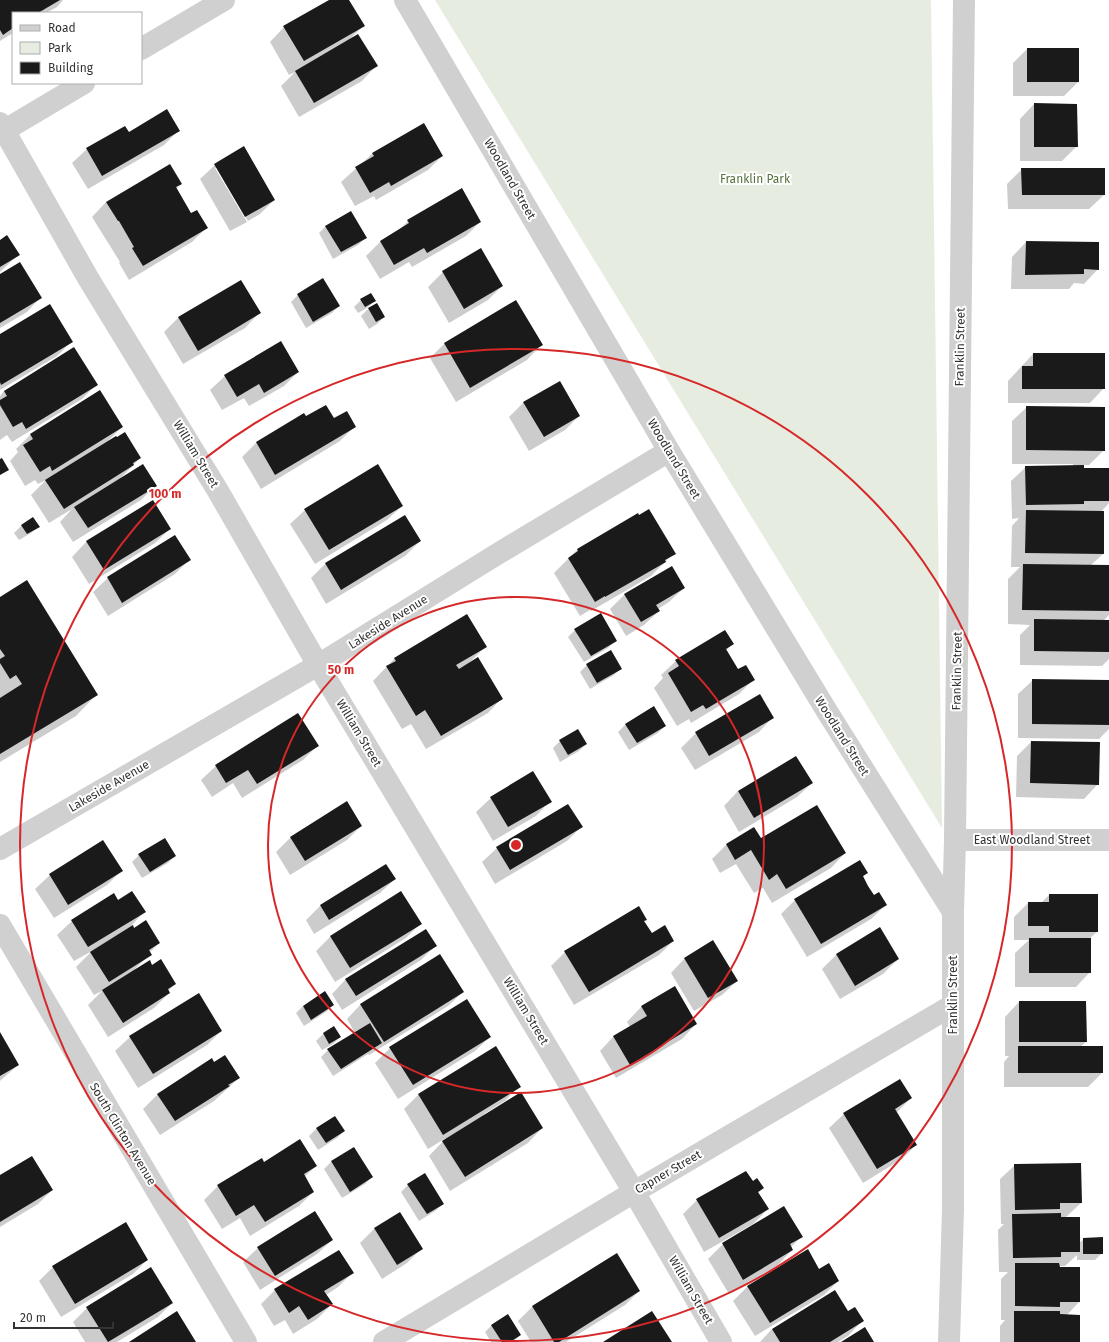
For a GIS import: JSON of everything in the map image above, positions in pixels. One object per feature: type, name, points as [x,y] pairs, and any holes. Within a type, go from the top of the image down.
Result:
[{"type":"street","points":[[142,48],[224,0]]},
{"type":"street","name":"Woodland Street","points":[[405,0],[669,451],[828,713],[953,912]]},
{"type":"street","name":"Franklin Street","points":[[949,1342],[953,1208],[953,912],[964,0]]},
{"type":"street","points":[[1,129],[82,84]]},
{"type":"street","name":"William Street","points":[[1,129],[88,278],[218,491],[318,664],[634,1192],[721,1342]]},
{"type":"street","name":"Lakeside Avenue","points":[[0,849],[318,664],[669,451]]},
{"type":"street","name":"East Woodland Street","points":[[955,840],[1109,840]]},
{"type":"street","name":"South Clinton Avenue","points":[[0,926],[246,1342]]},
{"type":"street","name":"Capner Street","points":[[384,1342],[634,1192],[953,1005]]},
{"type":"green space","name":"Franklin Park","points":[[435,0],[931,0],[942,828]]},
{"type":"building","points":[[0,0],[60,0],[40,12],[12,12],[12,29],[3,35],[0,30]]},
{"type":"building","points":[[329,0],[349,0],[365,26],[304,61],[283,26]]},
{"type":"building","points":[[358,34],[378,66],[314,103],[295,71]]},
{"type":"building","points":[[1027,48],[1079,48],[1079,82],[1027,82]]},
{"type":"building","points":[[1034,103],[1077,104],[1078,147],[1034,147]]},
{"type":"building","points":[[167,109],[180,131],[102,176],[86,148],[125,126],[129,132]]},
{"type":"building","points":[[424,123],[443,156],[391,186],[389,182],[370,193],[355,167],[374,156],[372,153]]},
{"type":"building","points":[[244,146],[275,200],[245,217],[214,164]]},
{"type":"building","points":[[170,164],[182,184],[176,187],[191,213],[197,210],[208,228],[143,266],[132,248],[134,247],[119,221],[106,202]]},
{"type":"building","points":[[1021,168],[1105,168],[1105,195],[1022,195]]},
{"type":"building","points":[[462,188],[481,222],[427,253],[424,248],[394,265],[380,241],[409,223],[407,220]]},
{"type":"building","points":[[351,211],[367,238],[341,252],[325,226]]},
{"type":"building","points":[[7,235],[20,255],[0,267],[0,240]]},
{"type":"building","points":[[1026,241],[1099,242],[1099,270],[1084,269],[1084,274],[1025,275]]},
{"type":"building","points":[[481,248],[503,286],[464,309],[442,271]]},
{"type":"building","points":[[20,262],[42,298],[0,323],[0,274]]},
{"type":"building","points":[[323,278],[340,306],[313,322],[297,294]]},
{"type":"building","points":[[241,280],[261,313],[198,351],[178,317]]},
{"type":"building","points":[[371,293],[376,301],[365,307],[360,299]]},
{"type":"building","points":[[516,300],[543,345],[470,388],[444,343]]},
{"type":"building","points":[[377,303],[385,317],[376,322],[368,308]]},
{"type":"building","points":[[50,304],[73,342],[1,385],[0,334]]},
{"type":"building","points":[[281,341],[299,372],[264,393],[259,384],[237,397],[224,375]]},
{"type":"building","points":[[74,347],[98,385],[26,429],[22,422],[13,427],[0,405],[0,400],[7,396],[4,391]]},
{"type":"building","points":[[1033,353],[1105,353],[1105,389],[1022,389],[1022,366],[1033,366]]},
{"type":"building","points":[[560,381],[580,416],[544,437],[523,402]]},
{"type":"building","points":[[100,390],[123,427],[52,471],[50,466],[40,472],[23,445],[33,439],[30,434]]},
{"type":"building","points":[[326,405],[334,418],[347,411],[356,427],[275,475],[256,442],[304,413],[306,416]]},
{"type":"building","points":[[1026,406],[1105,407],[1105,451],[1026,450]]},
{"type":"building","points":[[125,432],[141,458],[133,463],[134,465],[64,509],[45,480],[116,436],[117,437]]},
{"type":"building","points":[[2,458],[9,470],[0,475],[0,459]]},
{"type":"building","points":[[143,464],[157,486],[88,528],[74,507]]},
{"type":"building","points":[[378,464],[403,506],[329,550],[304,509]]},
{"type":"building","points":[[1084,465],[1084,468],[1109,468],[1109,501],[1084,501],[1084,504],[1026,505],[1025,466]]},
{"type":"building","points":[[153,500],[171,529],[104,570],[86,541]]},
{"type":"building","points":[[649,509],[676,554],[665,560],[666,562],[595,602],[568,558],[578,551],[577,549],[638,513],[639,515]]},
{"type":"building","points":[[1026,510],[1104,511],[1104,554],[1025,553]]},
{"type":"building","points":[[405,515],[421,541],[341,590],[325,563]]},
{"type":"building","points":[[33,517],[40,527],[27,534],[21,525]]},
{"type":"building","points":[[175,535],[191,560],[122,603],[107,577]]},
{"type":"building","points":[[1023,564],[1109,565],[1109,611],[1022,610]]},
{"type":"building","points":[[672,566],[685,588],[656,605],[660,611],[641,622],[624,594]]},
{"type":"building","points":[[27,580],[98,695],[0,754],[0,698],[22,684],[16,675],[10,679],[0,663],[0,659],[5,656],[0,649],[0,597]]},
{"type":"building","points":[[601,613],[617,641],[591,656],[574,629]]},
{"type":"building","points":[[467,614],[487,647],[456,665],[459,669],[478,657],[503,699],[441,736],[425,710],[416,716],[386,666],[396,661],[394,658]]},
{"type":"building","points":[[1034,619],[1109,620],[1109,652],[1034,651]]},
{"type":"building","points":[[725,630],[734,644],[726,649],[738,669],[746,665],[755,680],[706,709],[703,705],[691,712],[668,673],[679,666],[675,660]]},
{"type":"building","points":[[611,650],[622,669],[597,683],[586,664]]},
{"type":"building","points":[[1032,679],[1109,680],[1109,725],[1032,724]]},
{"type":"building","points":[[760,694],[774,718],[709,756],[695,732]]},
{"type":"building","points":[[654,706],[666,726],[637,743],[625,724]]},
{"type":"building","points":[[298,713],[319,746],[257,784],[248,770],[226,783],[215,765]]},
{"type":"building","points":[[578,729],[587,744],[568,755],[559,740]]},
{"type":"building","points":[[1031,741],[1100,742],[1099,785],[1030,783]]},
{"type":"building","points":[[796,756],[813,783],[754,818],[738,791]]},
{"type":"building","points":[[533,771],[552,802],[508,827],[490,797]]},
{"type":"building","points":[[347,801],[362,826],[305,861],[290,837]]},
{"type":"building","points":[[568,804],[583,827],[510,870],[496,847]]},
{"type":"building","points":[[817,805],[846,853],[786,889],[777,874],[769,880],[751,850],[735,860],[726,844],[754,827],[761,838]]},
{"type":"building","points":[[165,838],[176,856],[150,872],[138,854]]},
{"type":"building","points":[[103,840],[123,871],[68,905],[49,874]]},
{"type":"building","points":[[860,860],[868,873],[863,876],[868,886],[874,895],[879,892],[887,905],[821,944],[794,899]]},
{"type":"building","points":[[386,864],[396,879],[329,920],[320,905]]},
{"type":"building","points":[[132,891],[146,912],[88,947],[71,920],[114,893],[118,900]]},
{"type":"building","points":[[401,891],[422,924],[350,968],[330,936]]},
{"type":"building","points":[[1049,894],[1098,894],[1098,932],[1049,932],[1049,926],[1028,926],[1028,902],[1049,902]]},
{"type":"building","points":[[639,906],[647,920],[644,921],[652,933],[665,925],[674,941],[589,992],[564,951]]},
{"type":"building","points":[[146,920],[160,943],[149,950],[152,955],[109,982],[90,952],[133,925],[134,928]]},
{"type":"building","points":[[880,927],[899,959],[855,986],[836,954]]},
{"type":"building","points":[[426,929],[437,946],[356,996],[345,979]]},
{"type":"building","points":[[1029,938],[1091,938],[1091,973],[1029,973]]},
{"type":"building","points":[[713,940],[738,981],[708,998],[684,958]]},
{"type":"building","points":[[440,954],[464,992],[384,1042],[360,1004]]},
{"type":"building","points":[[161,959],[176,984],[168,989],[170,993],[123,1023],[102,990],[150,960],[152,965]]},
{"type":"building","points":[[675,986],[697,1024],[630,1065],[613,1036],[647,1016],[641,1006]]},
{"type":"building","points":[[325,991],[334,1005],[311,1020],[303,1006]]},
{"type":"building","points":[[199,993],[222,1031],[153,1074],[129,1036]]},
{"type":"building","points":[[467,999],[491,1037],[413,1085],[389,1047]]},
{"type":"building","points":[[1019,1001],[1086,1001],[1087,1042],[1019,1042]]},
{"type":"building","points":[[370,1023],[382,1043],[341,1069],[327,1049]]},
{"type":"building","points":[[334,1026],[341,1037],[329,1044],[323,1033]]},
{"type":"building","points":[[0,1032],[19,1065],[0,1076]]},
{"type":"building","points":[[496,1046],[521,1087],[443,1135],[418,1094]]},
{"type":"building","points":[[1018,1046],[1103,1046],[1103,1073],[1018,1073]]},
{"type":"building","points":[[225,1055],[240,1078],[175,1121],[157,1094],[212,1058],[214,1062]]},
{"type":"building","points":[[900,1079],[912,1098],[895,1109],[917,1145],[877,1169],[843,1113]]},
{"type":"building","points":[[521,1092],[543,1128],[465,1177],[442,1141]]},
{"type":"building","points":[[335,1116],[345,1131],[326,1143],[316,1128]]},
{"type":"building","points":[[300,1139],[317,1166],[304,1174],[314,1192],[265,1222],[254,1205],[236,1216],[217,1185],[262,1158],[264,1162]]},
{"type":"building","points":[[354,1147],[373,1177],[350,1192],[331,1161]]},
{"type":"building","points":[[32,1156],[53,1190],[0,1222],[0,1175]]},
{"type":"building","points":[[1081,1163],[1082,1203],[1060,1203],[1060,1209],[1015,1210],[1014,1164]]},
{"type":"building","points":[[746,1171],[753,1181],[757,1178],[764,1188],[758,1192],[769,1209],[719,1238],[696,1199]]},
{"type":"building","points":[[425,1173],[444,1204],[427,1214],[407,1184]]},
{"type":"building","points":[[784,1206],[803,1237],[790,1244],[793,1250],[743,1280],[722,1243]]},
{"type":"building","points":[[315,1211],[333,1240],[275,1276],[257,1247]]},
{"type":"building","points":[[400,1212],[423,1249],[397,1265],[374,1228]]},
{"type":"building","points":[[1061,1213],[1061,1217],[1080,1217],[1080,1252],[1061,1252],[1061,1257],[1013,1258],[1012,1214]]},
{"type":"building","points":[[126,1222],[148,1260],[75,1304],[52,1266]]},
{"type":"building","points":[[1103,1237],[1103,1254],[1083,1254],[1083,1238]]},
{"type":"building","points":[[808,1249],[819,1269],[829,1263],[839,1281],[770,1323],[747,1286]]},
{"type":"building","points":[[339,1250],[354,1273],[324,1291],[333,1304],[308,1320],[299,1306],[289,1313],[274,1289]]},
{"type":"building","points":[[617,1253],[640,1291],[559,1342],[554,1342],[532,1306]]},
{"type":"building","points":[[1015,1263],[1059,1263],[1060,1267],[1080,1267],[1080,1302],[1060,1302],[1060,1307],[1015,1306]]},
{"type":"building","points":[[151,1267],[173,1303],[108,1342],[86,1307]]},
{"type":"building","points":[[835,1290],[848,1311],[855,1307],[864,1321],[830,1342],[780,1342],[772,1329]]},
{"type":"building","points":[[177,1311],[196,1342],[129,1342]]},
{"type":"building","points":[[652,1311],[672,1342],[603,1342]]},
{"type":"building","points":[[1014,1311],[1060,1311],[1060,1314],[1080,1315],[1080,1342],[1014,1342]]},
{"type":"building","points":[[508,1314],[521,1335],[510,1342],[502,1342],[491,1325]]},
{"type":"building","points":[[865,1327],[874,1342],[841,1342]]}]
